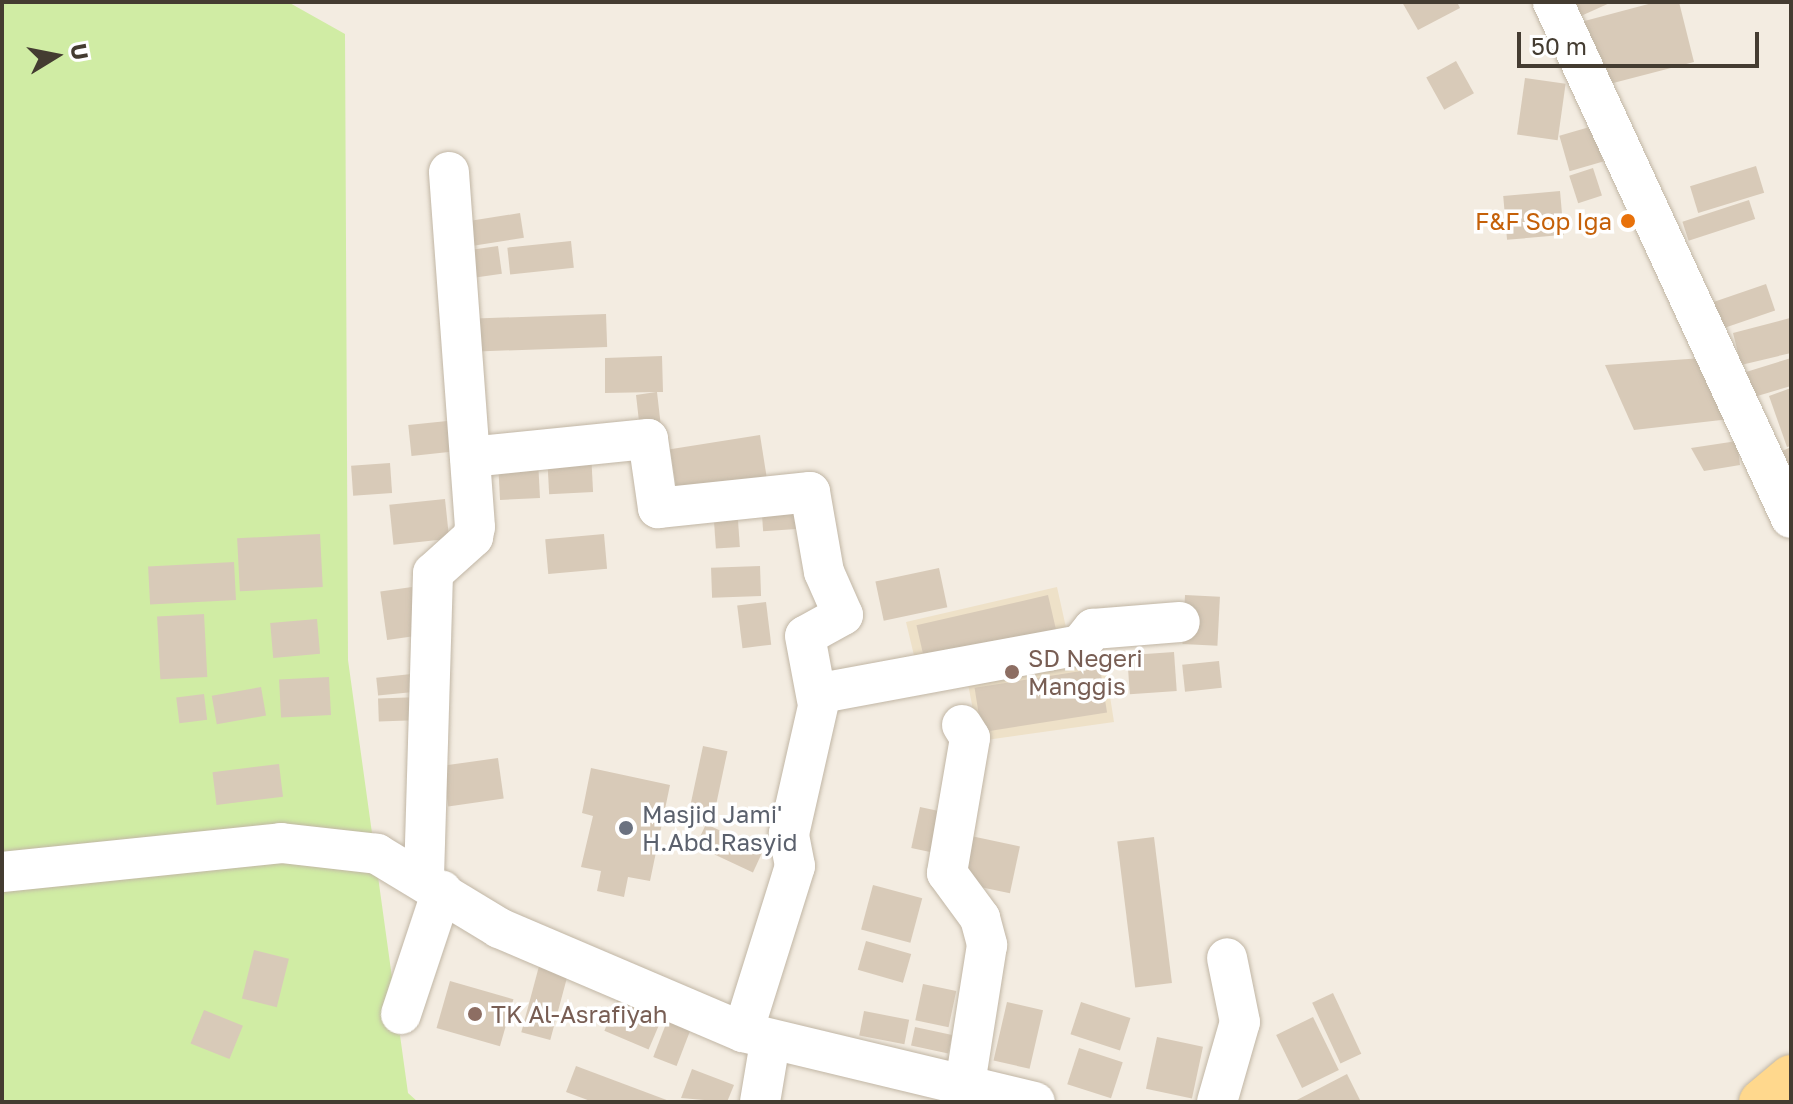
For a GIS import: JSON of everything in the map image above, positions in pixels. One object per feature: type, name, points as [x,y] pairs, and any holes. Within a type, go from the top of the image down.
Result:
[{"type":"main road","points":[[1761,1102],[1791,1077]]},
{"type":"street","points":[[1553,2],[1791,518]]},
{"type":"street","points":[[401,1014],[433,884],[433,573],[473,537],[449,172]]},
{"type":"street","points":[[470,457],[648,439],[658,508],[810,492],[824,572],[843,615],[805,636],[817,700],[789,834],[795,866],[757,1037],[760,1102]]},
{"type":"street","points":[[817,700],[826,690],[868,681],[1080,645],[1093,629],[1180,622]]},
{"type":"street","points":[[962,725],[970,738],[947,873],[980,918],[987,945],[965,1084]]},
{"type":"street","points":[[2,872],[281,843],[377,854],[433,884],[499,928],[757,1037],[1035,1102]]},
{"type":"street","points":[[1217,1102],[1240,1022],[1227,958]]},
{"type":"shaded area","name":"SD Negeri Manggis","points":[[1057,587],[1069,641],[1084,660],[1104,658],[1114,722],[979,741],[968,684],[922,689],[906,622]]},
{"type":"green space","points":[[2,2],[288,2],[345,34],[348,660],[408,1093],[418,1102],[2,1102]]},
{"type":"building","points":[[1402,2],[1457,2],[1460,8],[1418,30]]},
{"type":"building","points":[[1563,2],[1612,2],[1572,20]]},
{"type":"building","points":[[1656,2],[1679,2],[1694,62],[1594,88],[1577,23]]},
{"type":"building","points":[[1456,61],[1474,93],[1444,110],[1426,77]]},
{"type":"building","points":[[1525,78],[1566,84],[1558,140],[1517,134]]},
{"type":"building","points":[[1593,126],[1603,162],[1570,171],[1559,136]]},
{"type":"building","points":[[1756,166],[1764,193],[1698,213],[1690,186]]},
{"type":"building","points":[[1593,168],[1602,196],[1578,203],[1569,176]]},
{"type":"building","points":[[1560,191],[1564,235],[1507,240],[1503,196]]},
{"type":"building","points":[[1749,200],[1755,219],[1689,241],[1682,222]]},
{"type":"building","points":[[520,213],[524,238],[472,246],[468,221]]},
{"type":"building","points":[[571,241],[574,268],[510,275],[507,248]]},
{"type":"building","points":[[498,246],[502,274],[470,278],[466,250]]},
{"type":"building","points":[[1766,284],[1775,310],[1721,329],[1712,303]]},
{"type":"building","points":[[606,314],[607,347],[477,352],[476,319]]},
{"type":"building","points":[[1790,318],[1791,353],[1741,365],[1733,333]]},
{"type":"building","points":[[662,356],[663,392],[657,392],[662,436],[641,439],[636,395],[656,392],[605,393],[605,358]]},
{"type":"building","points":[[1702,358],[1730,419],[1634,430],[1605,365]]},
{"type":"building","points":[[1791,358],[1791,386],[1754,397],[1746,372]]},
{"type":"building","points":[[1791,388],[1791,446],[1787,447],[1769,396]]},
{"type":"building","points":[[457,420],[460,451],[412,456],[408,425]]},
{"type":"building","points":[[760,435],[768,488],[679,503],[670,449]]},
{"type":"building","points":[[1737,441],[1740,465],[1704,471],[1691,448]]},
{"type":"building","points":[[1791,447],[1791,479],[1780,452]]},
{"type":"building","points":[[591,452],[593,492],[549,494],[547,454]]},
{"type":"building","points":[[538,460],[540,498],[500,500],[498,462]]},
{"type":"building","points":[[390,463],[392,493],[353,496],[351,466]]},
{"type":"building","points":[[445,499],[449,539],[393,545],[389,505]]},
{"type":"building","points":[[809,499],[811,528],[763,531],[761,502]]},
{"type":"building","points":[[737,506],[740,547],[716,549],[713,508]]},
{"type":"building","points":[[320,534],[323,587],[240,591],[237,538]]},
{"type":"building","points":[[604,534],[607,569],[548,574],[545,539]]},
{"type":"building","points":[[234,562],[236,600],[150,604],[148,567]]},
{"type":"building","points":[[760,566],[761,596],[712,598],[711,568]]},
{"type":"building","points":[[939,568],[947,607],[884,621],[875,582]]},
{"type":"building","points":[[412,587],[419,636],[387,640],[380,591]]},
{"type":"building","points":[[1048,595],[1058,638],[926,668],[916,625]]},
{"type":"building","points":[[1185,595],[1220,597],[1217,646],[1182,644]]},
{"type":"building","points":[[766,602],[771,645],[742,648],[737,606]]},
{"type":"building","points":[[204,614],[207,677],[160,679],[157,616]]},
{"type":"building","points":[[317,619],[320,654],[273,658],[270,623]]},
{"type":"building","points":[[1174,652],[1177,691],[1130,694],[1127,655]]},
{"type":"building","points":[[1219,661],[1222,688],[1185,692],[1182,665]]},
{"type":"building","points":[[1100,668],[1107,712],[982,732],[975,688]]},
{"type":"building","points":[[421,673],[423,691],[378,696],[376,678]]},
{"type":"building","points":[[329,677],[331,715],[281,718],[279,680]]},
{"type":"building","points":[[261,687],[266,716],[217,724],[212,696]]},
{"type":"building","points":[[204,694],[207,720],[179,723],[176,697]]},
{"type":"building","points":[[421,697],[422,720],[379,721],[378,699]]},
{"type":"building","points":[[703,746],[727,751],[714,817],[689,812]]},
{"type":"building","points":[[498,758],[504,799],[448,806],[443,766]]},
{"type":"building","points":[[279,764],[283,797],[217,805],[212,772]]},
{"type":"building","name":"Masjid Jami' H.Abd.Rasyid","points":[[591,768],[670,785],[650,881],[628,877],[624,897],[597,891],[601,871],[581,867],[593,816],[582,813]]},
{"type":"building","points":[[920,807],[949,813],[941,854],[911,848]]},
{"type":"building","points":[[706,824],[763,851],[753,872],[696,846]]},
{"type":"building","points":[[971,836],[1020,846],[1010,893],[961,883]]},
{"type":"building","points":[[1154,837],[1172,983],[1135,987],[1117,842]]},
{"type":"building","points":[[873,885],[922,898],[910,943],[861,929]]},
{"type":"building","points":[[866,941],[911,954],[903,983],[858,970]]},
{"type":"building","points":[[254,950],[289,959],[277,1007],[242,999]]},
{"type":"building","points":[[542,955],[571,963],[550,1040],[521,1032]]},
{"type":"building","name":"TK Al-Asrafiyah","points":[[450,981],[513,999],[500,1046],[436,1028]]},
{"type":"building","points":[[923,984],[956,991],[949,1027],[915,1020]]},
{"type":"building","points":[[1333,993],[1361,1054],[1340,1063],[1312,1003]]},
{"type":"building","points":[[620,994],[664,1013],[649,1050],[604,1031]]},
{"type":"building","points":[[1007,1002],[1043,1010],[1030,1069],[994,1060]]},
{"type":"building","points":[[1081,1002],[1130,1018],[1120,1050],[1070,1034]]},
{"type":"building","points":[[204,1010],[243,1026],[229,1059],[191,1043]]},
{"type":"building","points":[[864,1011],[909,1020],[904,1044],[859,1036]]},
{"type":"building","points":[[669,1016],[692,1025],[677,1066],[653,1057]]},
{"type":"building","points":[[1313,1017],[1339,1070],[1302,1088],[1276,1035]]},
{"type":"building","points":[[915,1027],[952,1035],[948,1053],[911,1046]]},
{"type":"building","points":[[1157,1037],[1203,1047],[1192,1099],[1146,1089]]},
{"type":"building","points":[[1079,1048],[1123,1062],[1111,1098],[1067,1084]]},
{"type":"building","points":[[576,1066],[672,1102],[593,1102],[566,1092]]},
{"type":"building","points":[[692,1069],[734,1085],[727,1102],[681,1098]]},
{"type":"building","points":[[1347,1074],[1361,1102],[1293,1102]]},
{"type":"place","name":"F&F Sop Iga","points":[[1628,221]]},
{"type":"place","name":"SD Negeri Manggis","points":[[1012,672]]},
{"type":"place","name":"Masjid Jami' H.Abd.Rasyid","points":[[626,828]]},
{"type":"place","name":"TK Al-Asrafiyah","points":[[475,1014]]}]
